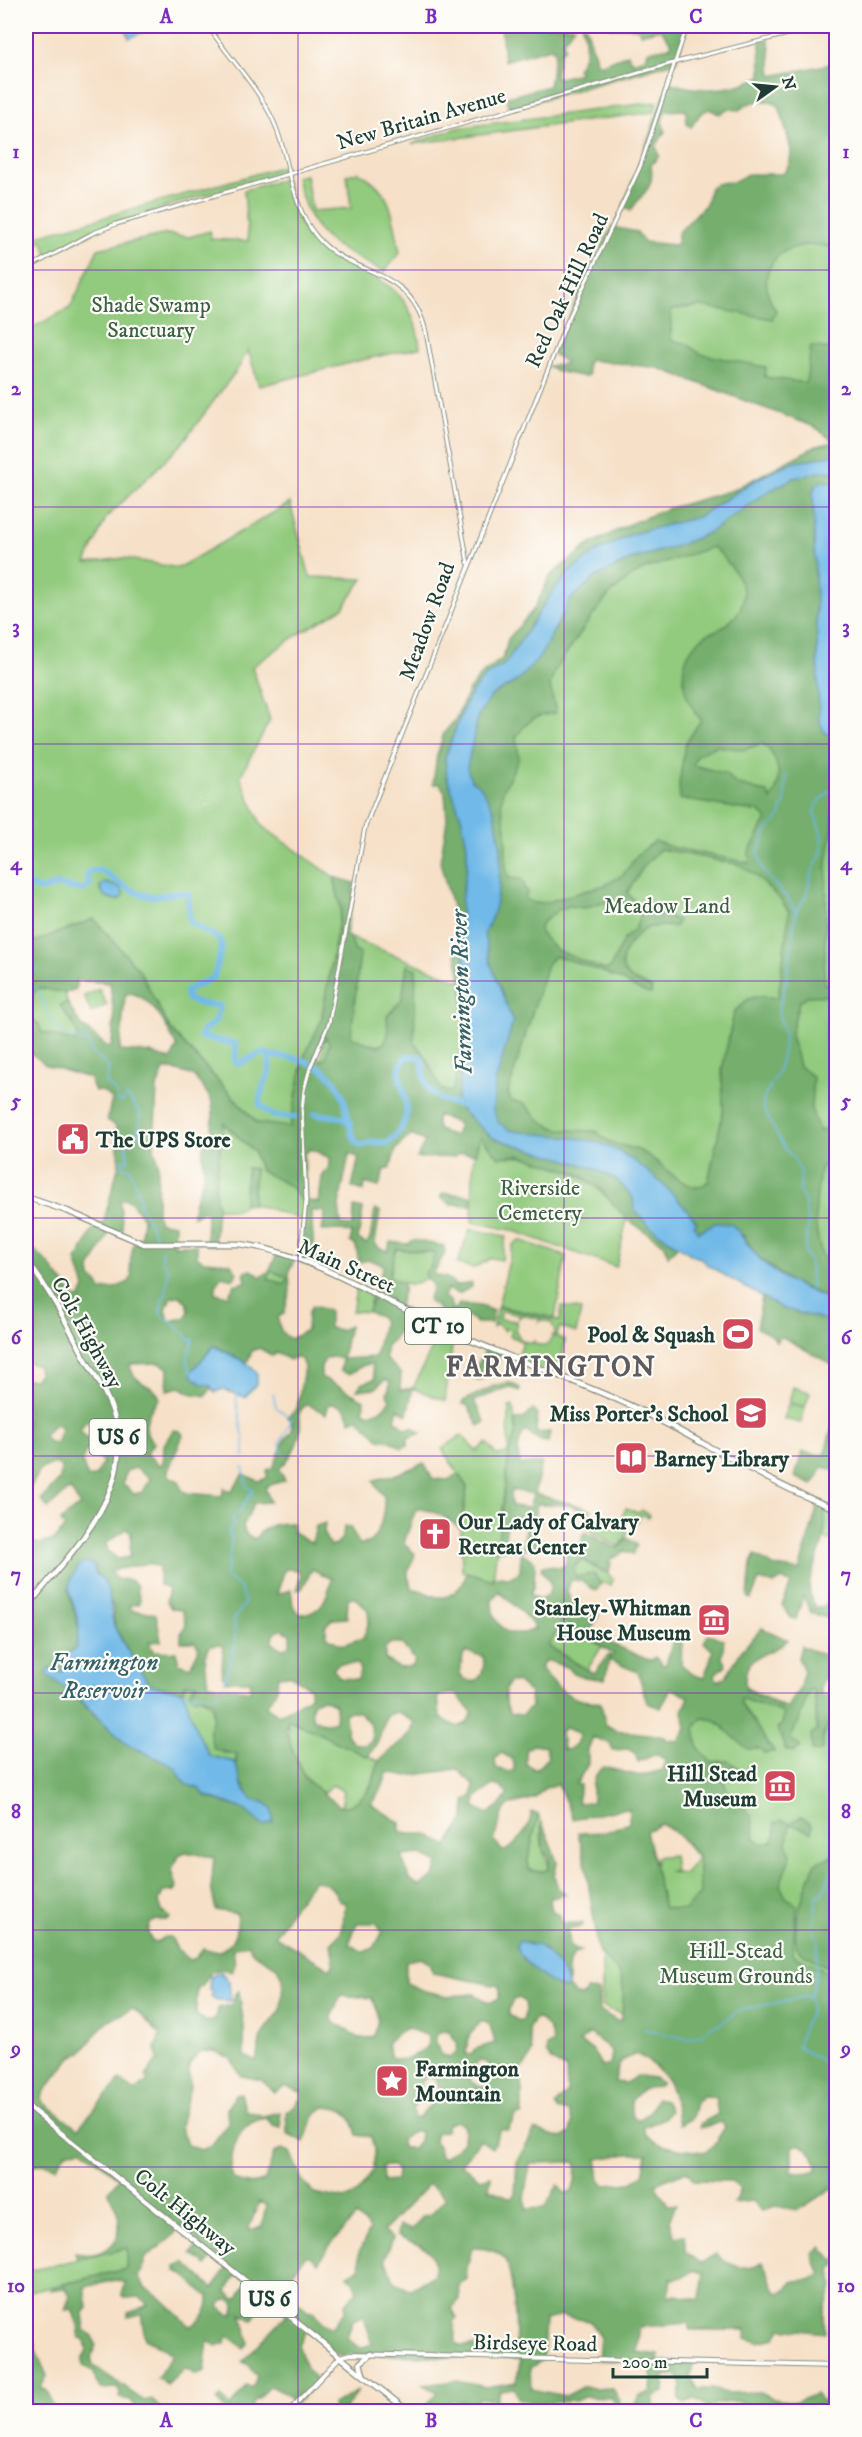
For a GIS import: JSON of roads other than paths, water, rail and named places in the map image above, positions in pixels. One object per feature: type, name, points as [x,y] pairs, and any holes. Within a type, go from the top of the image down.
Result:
[{"type":"highway","name":"Main Street","points":[[26,1197],[67,1211],[144,1244],[247,1245],[300,1262],[357,1285],[485,1347],[631,1406],[783,1485],[837,1509]]},
{"type":"highway","name":"Colt Highway","points":[[26,1260],[48,1292],[108,1399],[115,1420],[119,1454],[116,1476],[104,1506],[26,1609]]},
{"type":"highway","name":"Colt Highway","points":[[26,2104],[409,2412]]},
{"type":"highway","points":[[364,2376],[360,2363],[371,2354]]},
{"type":"main road","name":"Birdseye Road","points":[[340,2357],[371,2354],[837,2366]]},
{"type":"main road","points":[[288,2412],[340,2357]]},
{"type":"street","name":"Meadow Road","points":[[208,26],[267,109],[306,220],[318,238],[342,255],[391,280],[408,294],[419,309],[426,332],[468,565],[365,827],[329,1023],[310,1068],[302,1110],[306,1201],[300,1262]]},
{"type":"street","name":"Red Oak Hill Road","points":[[468,565],[566,324],[633,185],[687,26]]},
{"type":"street","name":"New Britain Avenue","points":[[26,269],[103,229],[290,172],[676,62],[788,34],[834,26]]},
{"type":"water","points":[[125,26],[153,26],[153,28],[129,38]]},
{"type":"water","points":[[836,454],[836,472],[823,471],[794,478],[769,491],[710,532],[680,545],[632,559],[596,577],[571,599],[539,658],[517,681],[492,695],[478,715],[467,768],[471,780],[481,787],[494,811],[501,847],[499,887],[493,914],[484,934],[490,962],[513,1022],[495,1084],[493,1110],[498,1122],[509,1130],[592,1141],[621,1153],[664,1185],[697,1222],[694,1225],[698,1232],[715,1223],[731,1224],[763,1262],[772,1269],[803,1288],[836,1301],[836,1323],[781,1308],[707,1265],[703,1259],[692,1255],[649,1226],[634,1209],[633,1198],[618,1181],[594,1168],[493,1138],[461,1110],[457,1098],[467,1049],[468,1015],[466,967],[460,928],[462,893],[467,867],[467,845],[462,820],[447,777],[445,758],[463,709],[475,688],[487,675],[505,664],[552,593],[571,571],[596,552],[632,534],[698,517],[757,479],[788,464]]},
{"type":"water","points":[[823,481],[833,483],[836,489],[836,739],[824,732],[819,719],[813,491],[817,484]]},
{"type":"water","points":[[105,883],[122,888],[123,897],[116,900],[104,896],[100,886]]},
{"type":"water","points":[[214,1346],[247,1363],[257,1373],[257,1383],[245,1397],[222,1389],[215,1393],[210,1385],[202,1384],[192,1376],[192,1371]]},
{"type":"water","name":"Farmington Reservoir","points":[[84,1562],[93,1564],[96,1574],[105,1584],[110,1598],[114,1625],[143,1675],[154,1686],[183,1691],[197,1732],[210,1756],[235,1762],[242,1786],[253,1800],[266,1803],[272,1809],[273,1822],[264,1826],[243,1809],[205,1795],[200,1789],[185,1784],[175,1767],[125,1743],[78,1698],[46,1674],[48,1668],[63,1672],[65,1656],[76,1648],[78,1619],[69,1587],[75,1571]]},
{"type":"water","points":[[519,1940],[529,1945],[537,1944],[546,1952],[561,1969],[568,1988],[546,1979],[531,1966],[516,1946]]},
{"type":"water","points":[[221,1972],[229,1982],[231,2001],[211,1997],[213,1991],[209,1990],[210,1977]]},
{"type":"waterway","points":[[786,774],[785,801],[779,818],[767,831],[758,853],[763,871],[788,899],[796,912],[787,977],[778,1012],[784,1031],[783,1052],[777,1074],[764,1097],[763,1108],[801,1173],[800,1192],[804,1199],[808,1224],[805,1250],[811,1269],[811,1290]]},
{"type":"waterway","points":[[796,912],[806,896],[811,874],[822,852],[821,833],[814,812],[818,803],[835,786]]},
{"type":"waterway","points":[[26,884],[40,890],[58,885],[83,890],[90,885],[87,877],[89,872],[100,870],[143,895],[155,896],[179,892],[188,894],[190,922],[219,939],[222,947],[214,977],[186,991],[187,999],[201,1004],[220,1006],[215,1021],[203,1030],[201,1037],[236,1044],[235,1061],[239,1064],[263,1052],[271,1056],[298,1059],[322,1070],[338,1086],[343,1096],[352,1134],[361,1146],[373,1142],[388,1143],[400,1130],[405,1117],[406,1105],[400,1073],[401,1064],[408,1056],[421,1057],[426,1084],[434,1094],[446,1101],[466,1106]]},
{"type":"waterway","points":[[26,957],[33,961],[35,971]]},
{"type":"waterway","points":[[36,988],[54,1024],[67,1035],[87,1041],[92,1052],[109,1068],[106,1083],[116,1092],[119,1102],[123,1102],[125,1097],[128,1097],[140,1113],[140,1127],[137,1129],[140,1134],[126,1141],[128,1161],[120,1160],[123,1167],[130,1168],[140,1200],[139,1207],[143,1210],[158,1241]]},
{"type":"waterway","points":[[270,1056],[269,1070],[260,1105],[273,1116],[295,1117]]},
{"type":"waterway","points":[[315,1114],[342,1117],[350,1123]]},
{"type":"waterway","points":[[161,1250],[162,1259],[168,1270],[166,1295],[162,1299],[160,1313],[186,1334],[188,1339],[193,1339],[188,1361],[188,1366],[193,1373]]},
{"type":"waterway","points":[[238,1393],[236,1399],[244,1440],[244,1457]]},
{"type":"waterway","points":[[273,1394],[276,1407],[292,1419],[280,1443],[282,1453]]},
{"type":"waterway","points":[[224,1683],[235,1644],[234,1620],[245,1603],[240,1587],[225,1577],[232,1537],[228,1532],[234,1525],[232,1518],[240,1512],[253,1490],[247,1487],[243,1467]]},
{"type":"waterway","points":[[215,1696],[220,1692]]},
{"type":"waterway","points":[[184,1693],[212,1695]]},
{"type":"waterway","points":[[817,1961],[818,1941],[813,1929],[817,1896],[822,1894],[836,1862]]},
{"type":"waterway","points":[[817,1965],[812,1993],[809,1996],[811,2008],[798,2047],[836,2069]]},
{"type":"waterway","points":[[644,2029],[688,2039],[703,2034],[709,2027],[722,2023],[737,2011],[809,1996]]},
{"type":"place","name":"The UPS Store","points":[[73,1139]]},
{"type":"place","name":"Pool & Squash","points":[[738,1334]]},
{"type":"place","name":"Miss Porter's School","points":[[751,1413]]},
{"type":"place","name":"Barney Library","points":[[631,1458]]},
{"type":"place","name":"Our Lady of Calvary Retreat Center","points":[[435,1534]]},
{"type":"place","name":"Stanley-Whitman House Museum","points":[[714,1620]]},
{"type":"place","name":"Hill Stead Museum","points":[[780,1786]]},
{"type":"place","name":"Farmington Mountain","points":[[392,2081]]},
{"type":"district","name":"FARMINGTON","points":[[551,1366]]},
{"type":"park label","name":"Shade Swamp Sanctuary","points":[[151,316]]},
{"type":"park label","name":"Meadow Land","points":[[667,905]]},
{"type":"park label","name":"Riverside Cemetery","points":[[540,1200]]},
{"type":"park label","name":"Hill-Stead Museum Grounds","points":[[736,1962]]},
{"type":"water label","name":"Farmington River","points":[[461,992]]}]
